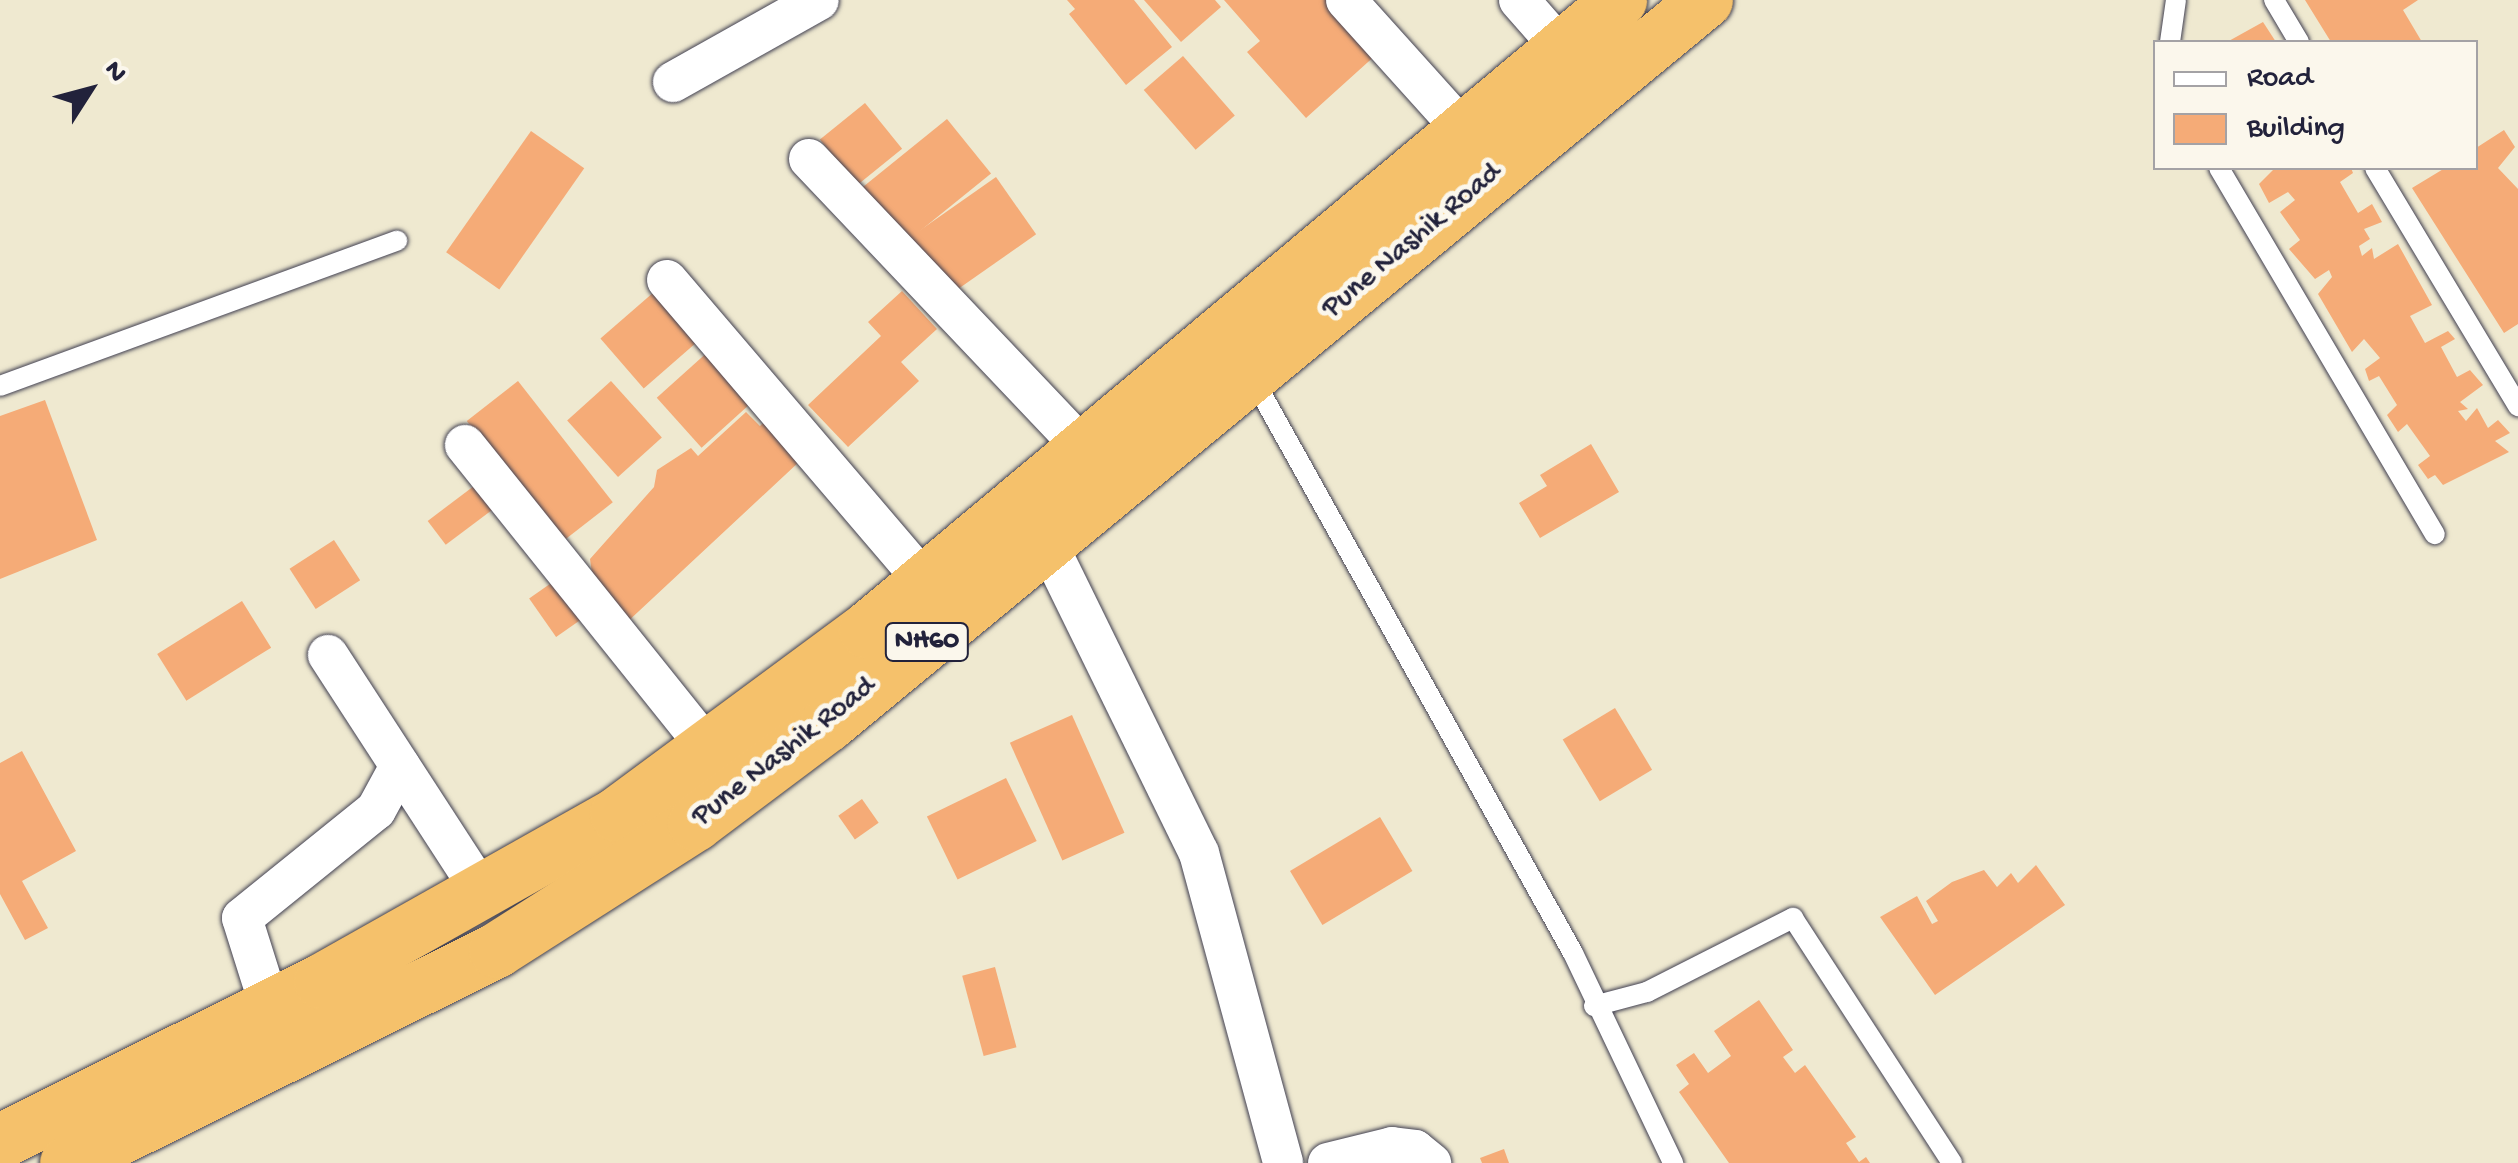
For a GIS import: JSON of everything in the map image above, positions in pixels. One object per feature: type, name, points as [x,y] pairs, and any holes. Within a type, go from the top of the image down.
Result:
[{"type":"highway","name":"Pune Nashik Road","points":[[0,1140],[270,1007],[483,894],[617,814],[924,581],[1619,0]]},
{"type":"highway","name":"Pune Nashik Road","points":[[67,1163],[400,1000],[579,900],[784,756],[1705,0]]},
{"type":"street","points":[[673,82],[819,0]]},
{"type":"street","points":[[1346,0],[1464,132]]},
{"type":"street","points":[[1519,0],[1562,49]]},
{"type":"street","points":[[809,158],[1084,449]]},
{"type":"street","points":[[666,280],[924,581]]},
{"type":"street","points":[[465,445],[708,748]]},
{"type":"street","points":[[1047,543],[1199,853],[1283,1163]]},
{"type":"street","points":[[328,654],[483,894]]},
{"type":"street","points":[[270,1007],[242,918],[376,810],[400,766]]},
{"type":"street","points":[[1328,1163],[1392,1147],[1415,1150],[1431,1163]]},
{"type":"lane","points":[[2170,40],[2176,0]]},
{"type":"lane","points":[[2274,0],[2298,40]]},
{"type":"lane","points":[[2221,170],[2436,534]]},
{"type":"lane","points":[[2375,170],[2518,406]]},
{"type":"lane","points":[[0,386],[397,241]]},
{"type":"lane","points":[[1251,375],[1574,953],[1594,1006],[1673,1163]]},
{"type":"lane","points":[[1594,1006],[1647,992],[1792,918],[1952,1163]]},
{"type":"building","points":[[1067,0],[1134,0],[1172,47],[1126,85],[1069,14],[1075,9]]},
{"type":"building","points":[[1144,0],[1215,0],[1221,7],[1181,42]]},
{"type":"building","points":[[1224,0],[1331,0],[1378,53],[1306,118],[1247,52],[1260,41]]},
{"type":"building","points":[[2305,0],[2418,0],[2403,10],[2421,40],[2330,40]]},
{"type":"building","points":[[2263,22],[2275,40],[2231,40]]},
{"type":"building","points":[[1183,56],[1235,116],[1196,150],[1144,90]]},
{"type":"building","points":[[865,103],[902,149],[857,185],[820,140]]},
{"type":"building","points":[[947,119],[991,173],[903,245],[859,190]]},
{"type":"building","points":[[2504,130],[2515,147],[2498,168],[2518,189],[2518,324],[2504,333],[2412,188],[2442,170],[2478,170],[2478,147]]},
{"type":"building","points":[[531,131],[584,168],[499,290],[446,252]]},
{"type":"building","points":[[2273,170],[2352,170],[2340,182],[2358,213],[2372,204],[2382,222],[2364,229],[2370,239],[2359,246],[2362,256],[2372,248],[2374,259],[2398,244],[2432,305],[2410,316],[2425,343],[2448,331],[2455,339],[2441,347],[2457,377],[2470,370],[2483,385],[2460,402],[2468,409],[2458,411],[2466,421],[2477,408],[2488,428],[2498,420],[2510,433],[2495,441],[2509,452],[2443,485],[2435,475],[2428,479],[2418,465],[2430,456],[2407,424],[2398,432],[2387,415],[2397,405],[2379,376],[2369,381],[2365,369],[2380,358],[2364,339],[2352,352],[2318,294],[2332,277],[2329,270],[2315,279],[2289,249],[2300,240],[2280,212],[2295,200],[2288,192],[2269,203],[2259,184]]},
{"type":"building","points":[[996,177],[1036,234],[951,294],[911,237]]},
{"type":"building","points":[[902,291],[937,329],[901,362],[919,381],[848,447],[808,405],[881,336],[868,322]]},
{"type":"building","points":[[654,292],[697,342],[644,388],[600,339]]},
{"type":"building","points":[[711,349],[756,399],[702,448],[657,398]]},
{"type":"building","points":[[518,381],[613,502],[562,542],[467,421]]},
{"type":"building","points":[[611,381],[662,437],[618,477],[567,420]]},
{"type":"building","points":[[45,400],[97,540],[0,579],[0,416]]},
{"type":"building","points":[[746,412],[760,426],[766,420],[800,461],[624,625],[594,587],[590,559],[654,487],[657,470],[691,448],[698,456]]},
{"type":"building","points":[[1591,444],[1619,492],[1540,538],[1519,503],[1547,486],[1540,475]]},
{"type":"building","points":[[474,486],[492,510],[446,545],[428,521]]},
{"type":"building","points":[[334,540],[360,580],[316,609],[290,569]]},
{"type":"building","points":[[557,579],[584,618],[556,637],[529,599]]},
{"type":"building","points":[[242,601],[271,648],[186,701],[157,654]]},
{"type":"building","points":[[1615,708],[1652,770],[1600,801],[1563,739]]},
{"type":"building","points":[[1072,715],[1124,833],[1062,861],[1010,743]]},
{"type":"building","points":[[22,751],[76,851],[22,881],[48,928],[25,940],[0,894],[0,763]]},
{"type":"building","points":[[1006,778],[1037,841],[958,879],[927,817]]},
{"type":"building","points":[[862,799],[879,823],[855,839],[838,816]]},
{"type":"building","points":[[1380,817],[1412,871],[1322,925],[1290,871]]},
{"type":"building","points":[[2036,865],[2065,905],[1935,995],[1880,917],[1917,896],[1932,924],[1938,921],[1926,901],[1952,882],[1984,870],[1997,887],[2011,873],[2018,883]]},
{"type":"building","points":[[995,967],[1016,1047],[984,1056],[962,976]]},
{"type":"building","points":[[1759,1000],[1793,1050],[1783,1057],[1795,1073],[1805,1065],[1856,1137],[1846,1143],[1859,1162],[1866,1157],[1870,1163],[1729,1163],[1679,1092],[1689,1084],[1676,1065],[1694,1053],[1708,1073],[1731,1056],[1714,1031]]},
{"type":"building","points":[[1504,1149],[1509,1163],[1482,1163],[1480,1158]]}]
